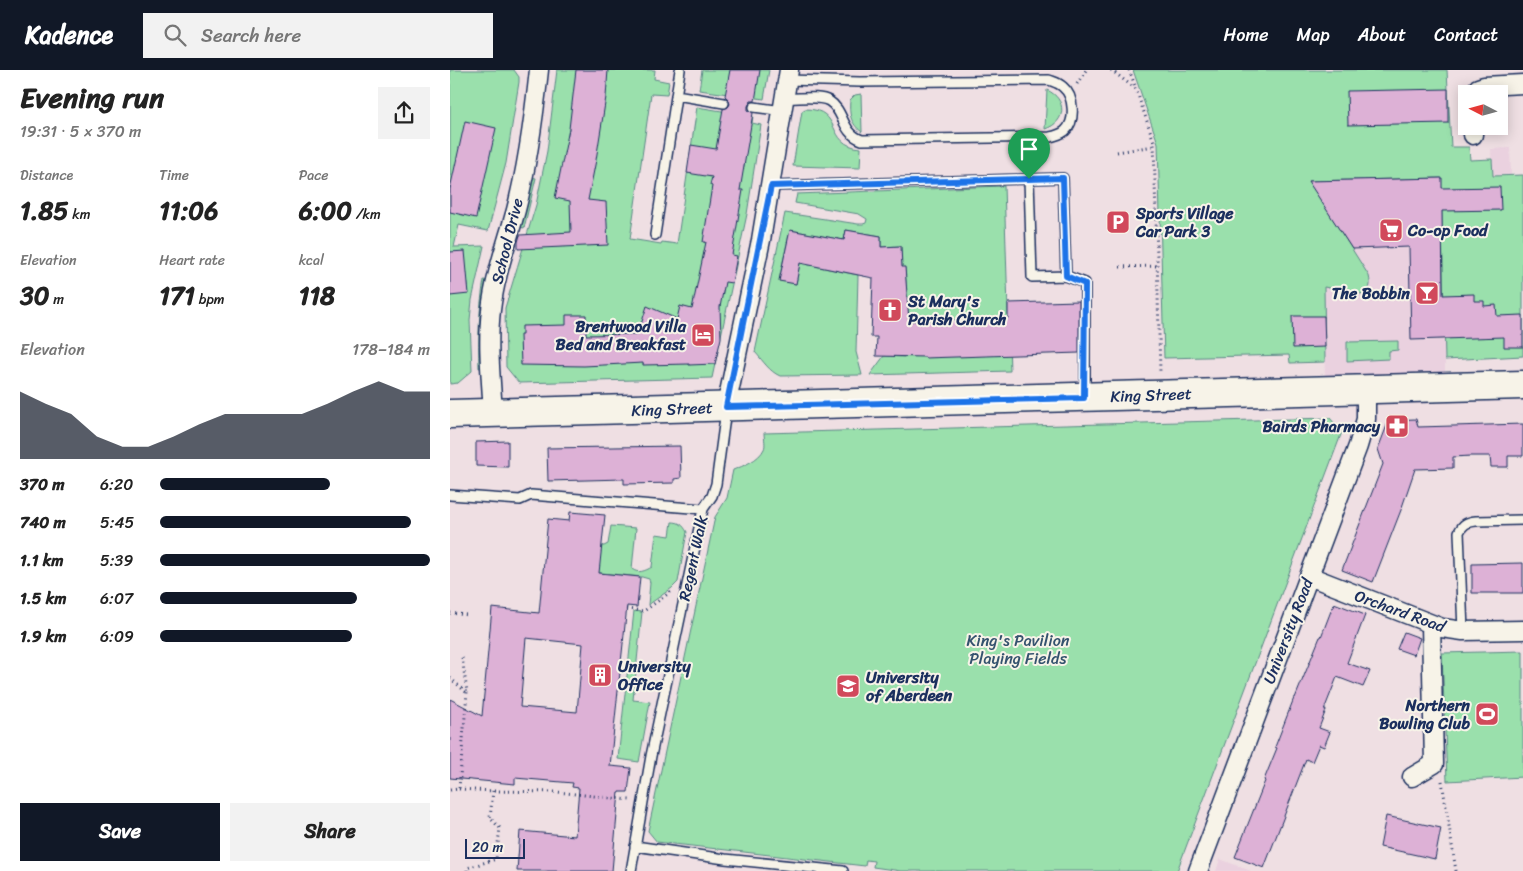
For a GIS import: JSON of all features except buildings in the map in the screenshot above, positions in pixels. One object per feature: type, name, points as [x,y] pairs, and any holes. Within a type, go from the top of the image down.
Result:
[{"type":"main road","name":"King Street","points":[[450,414],[1523,385]]},
{"type":"street","name":"School Drive","points":[[493,413],[490,358],[491,310],[498,273],[516,210],[524,173],[534,122],[539,70]]},
{"type":"street","name":"Regent Walk","points":[[726,407],[771,186],[788,75]]},
{"type":"street","points":[[1504,85],[1523,84]]},
{"type":"street","name":"University Road","points":[[1198,871],[1363,431],[1366,418],[1366,389]]},
{"type":"street","name":"Orchard Road","points":[[1309,576],[1442,628],[1463,631],[1523,630]]},
{"type":"street","points":[[1412,777],[1434,764],[1431,624]]},
{"type":"lane","points":[[655,235],[680,70]]},
{"type":"lane","points":[[754,107],[784,105],[822,99],[831,102],[854,138],[862,140],[1050,137],[1064,132],[1070,124],[1072,109],[1070,96],[1057,82],[1048,80],[860,82],[788,75]]},
{"type":"lane","points":[[676,95],[724,102]]},
{"type":"lane","points":[[771,186],[1063,178],[1066,276]]},
{"type":"lane","points":[[1029,179],[1032,276],[1066,276],[1085,284],[1084,398]]},
{"type":"lane","name":"Regent Walk","points":[[631,871],[656,729],[688,579],[704,509],[712,496],[716,484],[726,407]]},
{"type":"lane","points":[[450,495],[520,500],[532,495],[704,509]]},
{"type":"lane","points":[[1463,631],[1459,532],[1462,526],[1468,522],[1476,521],[1523,520]]},
{"type":"lane","points":[[635,846],[725,859],[843,871]]},
{"type":"path","points":[[1111,70],[1136,89]]},
{"type":"path","points":[[1129,70],[1154,142],[1160,395]]},
{"type":"path","points":[[1117,152],[1154,146]]},
{"type":"path","points":[[1120,268],[1157,266]]},
{"type":"path","points":[[626,609],[644,611],[688,579]]},
{"type":"path","points":[[450,613],[466,615]]},
{"type":"path","points":[[459,789],[466,692],[462,657]]},
{"type":"path","points":[[450,678],[466,692]]},
{"type":"path","points":[[1434,764],[1443,784],[1456,871]]},
{"type":"path","points":[[450,790],[557,792],[643,801]]},
{"type":"path","points":[[467,871],[468,868],[496,859],[500,828],[490,818],[493,792]]},
{"type":"shaded area","points":[[1510,148],[1511,175],[1492,176],[1491,149]]},
{"type":"shaded area","points":[[1447,178],[1464,359],[1445,360],[1445,385],[1325,388],[1323,250],[1308,181]]},
{"type":"shaded area","points":[[1220,859],[1251,871],[1216,871]]},
{"type":"green space","points":[[450,70],[514,70],[519,77],[519,82],[506,163],[488,231],[459,225],[454,247],[484,246],[472,300],[470,320],[472,371],[458,383],[450,384]]},
{"type":"green space","points":[[557,70],[655,70],[654,79],[669,82],[667,95],[651,94],[630,239],[661,244],[662,242],[677,244],[697,107],[753,116],[752,123],[761,125],[747,214],[712,378],[519,383],[506,367],[505,308],[536,205],[547,151]]},
{"type":"green space","points":[[702,70],[769,70],[764,99],[699,90]]},
{"type":"green space","points":[[1133,70],[1447,70],[1451,147],[1469,147],[1470,160],[1492,159],[1493,176],[1523,175],[1523,356],[1445,360],[1441,178],[1309,181],[1369,276],[1370,282],[1368,289],[1361,294],[1324,287],[1325,362],[1290,363],[1289,355],[1164,358],[1158,143]]},
{"type":"green space","points":[[1047,90],[1058,99],[1062,110],[1061,116],[1057,121],[1045,129]]},
{"type":"green space","points":[[861,94],[862,132],[853,122],[850,110],[850,100],[855,95]]},
{"type":"green space","points":[[805,109],[817,111],[825,115],[842,141],[861,148],[860,168],[793,166],[802,111]]},
{"type":"green space","points":[[531,177],[536,178],[524,228],[520,227]]},
{"type":"green space","points":[[1004,186],[1010,371],[870,375],[884,356],[904,357],[910,337],[905,268],[902,267],[900,246],[881,247],[881,236],[846,230],[844,240],[790,230],[779,280],[796,284],[800,263],[858,275],[856,352],[862,375],[780,376],[770,369],[755,352],[785,213],[858,224],[866,223],[867,219],[859,214],[795,203],[797,194]]},
{"type":"green space","points":[[484,280],[488,281],[483,367],[479,368],[479,324]]},
{"type":"green space","points":[[1398,341],[1398,350],[1389,351],[1389,359],[1347,361],[1347,342]]},
{"type":"green space","name":"King's Pavilion Playing Fields","points":[[1330,418],[1342,432],[1177,871],[901,871],[873,867],[874,861],[866,860],[865,866],[657,842],[648,831],[715,517],[727,498],[733,470],[750,462],[762,453],[765,446],[764,433]]},
{"type":"green space","points":[[672,522],[681,524],[687,532],[678,582],[648,605],[649,579],[591,572],[590,545],[604,546],[608,544],[611,526],[636,528],[632,569],[639,572],[652,567],[656,534],[670,536]]},
{"type":"green space","points":[[634,611],[642,612],[633,700],[650,702],[639,762],[618,759]]},
{"type":"green space","name":"Northern Bowling Club","points":[[1523,651],[1523,777],[1447,781],[1442,653]]},
{"type":"place","name":"Sports Village Car Park 3","points":[[1118,222]]},
{"type":"place","name":"Co-op Food","points":[[1391,230]]},
{"type":"place","name":"The Bobbin","points":[[1427,293]]},
{"type":"place","name":"St Mary's Parish Church","points":[[890,310]]},
{"type":"place","name":"Brentwood Villa Bed and Breakfast","points":[[703,335]]},
{"type":"place","name":"Bairds Pharmacy","points":[[1397,426]]},
{"type":"place","name":"University Office","points":[[600,675]]},
{"type":"place","name":"University of Aberdeen","points":[[848,686]]},
{"type":"place","name":"Northern Bowling Club","points":[[1487,714]]},
{"type":"route","points":[[1063,178],[1066,276],[1085,284],[1084,398],[726,407],[771,186],[1029,179],[1063,178]]}]
